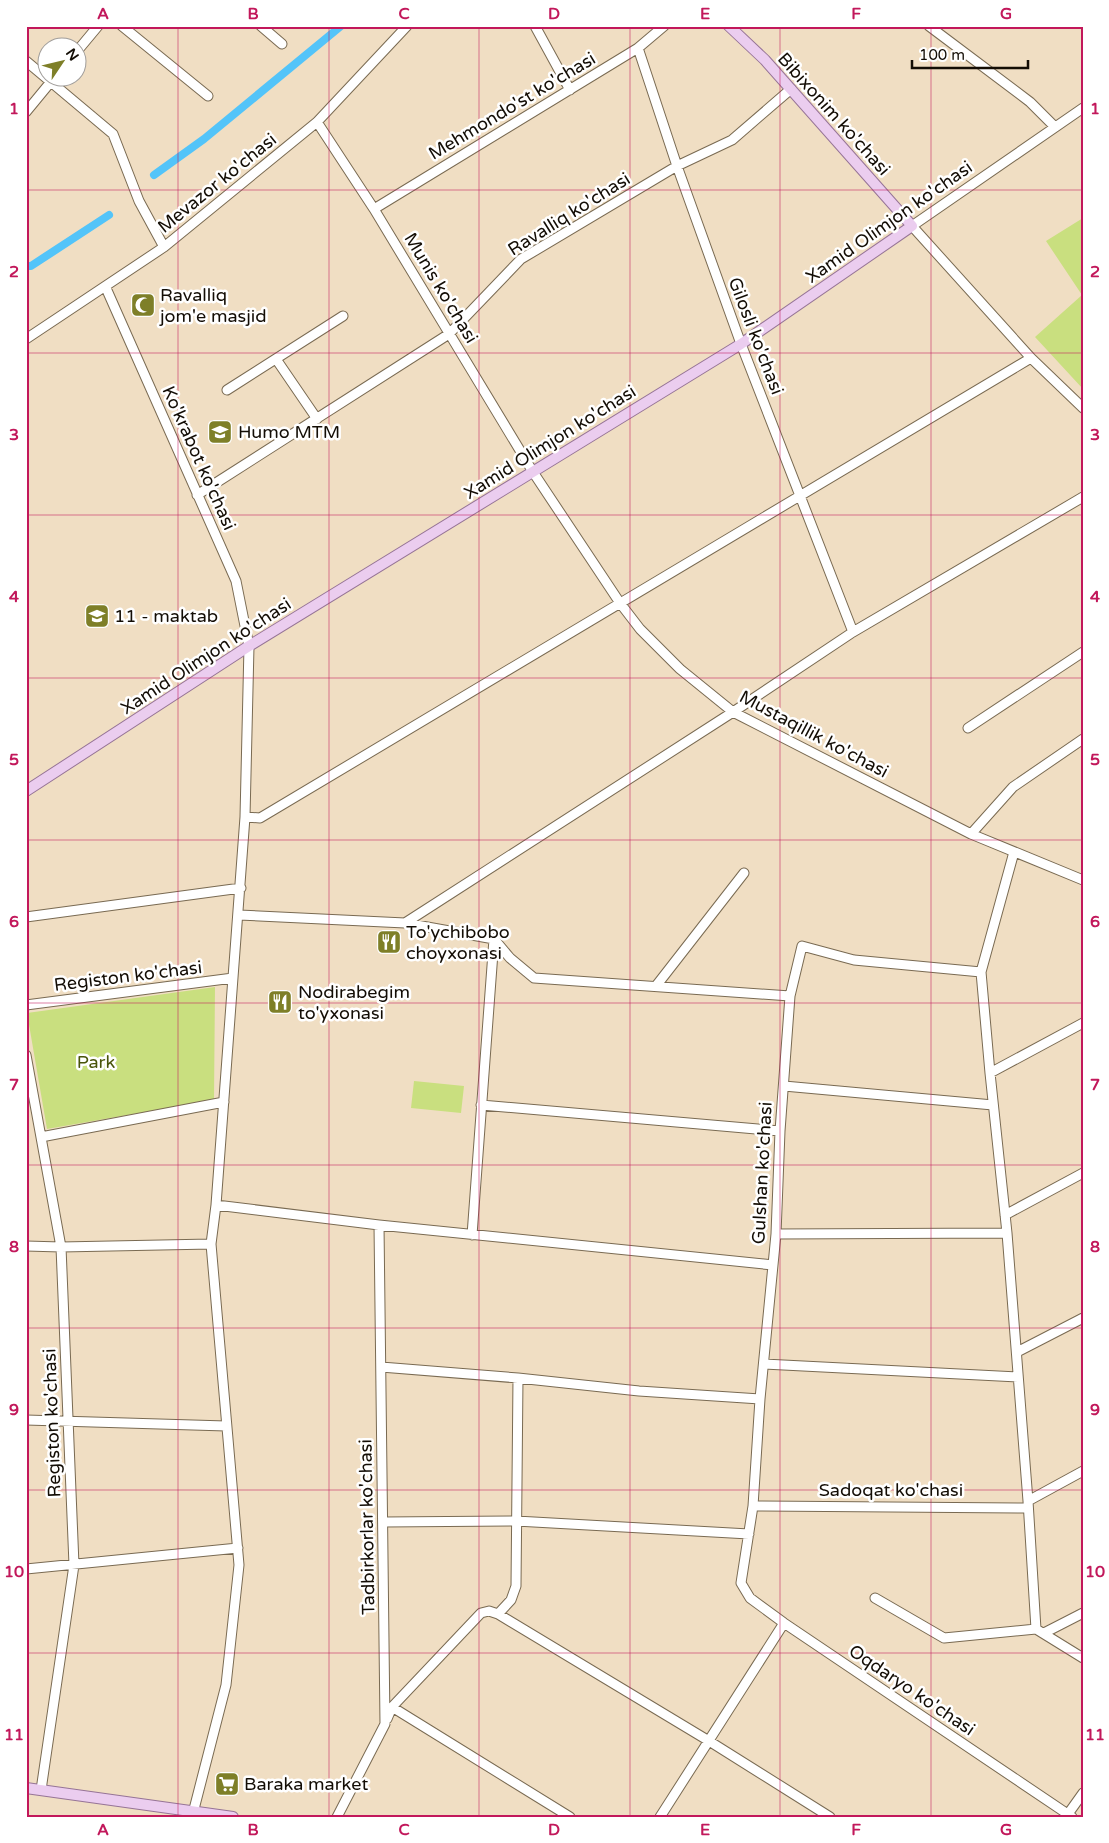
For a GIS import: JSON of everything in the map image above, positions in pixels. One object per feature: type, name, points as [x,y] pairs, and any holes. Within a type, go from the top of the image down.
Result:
[{"type":"main road","name":"Bibixonim ko'chasi","points":[[729,26],[766,60],[912,226]]},
{"type":"main road","name":"Xamid Olimjon ko'chasi","points":[[26,791],[249,646],[741,344],[912,226]]},
{"type":"main road","points":[[26,1788],[193,1814],[233,1817]]},
{"type":"street","points":[[88,38],[98,26]]},
{"type":"street","points":[[122,26],[208,96]]},
{"type":"street","points":[[261,26],[282,44]]},
{"type":"street","name":"Mevazor ko'chasi","points":[[26,339],[164,248],[317,122],[407,26]]},
{"type":"street","points":[[535,26],[570,90]]},
{"type":"street","name":"Mehmondo'st ko'chasi","points":[[374,208],[638,48],[664,26]]},
{"type":"street","points":[[928,26],[1030,102],[1055,127]]},
{"type":"street","name":"Gilosli ko'chasi","points":[[638,48],[677,166],[741,344],[853,632]]},
{"type":"street","points":[[26,61],[38,69]]},
{"type":"street","points":[[26,112],[45,88]]},
{"type":"street","points":[[62,88],[114,134],[139,201],[164,248]]},
{"type":"street","name":"Ravalliq ko'chasi","points":[[197,495],[450,334],[521,260],[677,166],[732,140],[791,89]]},
{"type":"street","name":"Xamid Olimjon ko'chasi","points":[[912,226],[1083,108]]},
{"type":"street","name":"Munis ko'chasi","points":[[317,122],[374,208],[534,472]]},
{"type":"street","points":[[912,226],[1031,358],[1083,408]]},
{"type":"street","name":"Ko'krabot ko'chasi","points":[[106,288],[236,582],[249,646],[245,817],[239,915],[216,1206],[211,1244],[239,1565],[226,1685],[193,1814]]},
{"type":"street","points":[[226,390],[343,316]]},
{"type":"street","points":[[276,358],[317,419]]},
{"type":"street","points":[[245,817],[260,818],[800,494],[1031,358]]},
{"type":"street","name":"Mustaqillik ko'chasi","points":[[534,472],[620,603],[640,629],[680,669],[733,712],[971,834],[1083,880]]},
{"type":"street","points":[[405,923],[733,712],[853,632],[1083,497]]},
{"type":"street","points":[[968,728],[1083,652]]},
{"type":"street","points":[[971,834],[1013,787],[1083,739]]},
{"type":"street","points":[[1014,852],[981,972],[1007,1233],[1040,1631]]},
{"type":"street","points":[[656,986],[744,872]]},
{"type":"street","points":[[26,916],[240,888]]},
{"type":"street","points":[[239,915],[405,923],[494,939],[510,958],[534,978],[790,996]]},
{"type":"street","points":[[472,1235],[494,939]]},
{"type":"street","name":"Gulshan ko'chasi","points":[[741,1583],[753,1506],[760,1399],[776,1234],[780,1131],[790,996],[802,946],[854,960],[981,972]]},
{"type":"street","name":"Registon ko'chasi","points":[[26,1006],[233,978]]},
{"type":"street","points":[[990,1073],[1083,1023]]},
{"type":"street","name":"Registon ko'chasi","points":[[26,1055],[61,1247],[74,1565],[41,1790]]},
{"type":"street","points":[[784,1086],[993,1106]]},
{"type":"street","points":[[41,1138],[224,1102]]},
{"type":"street","points":[[481,1106],[780,1131]]},
{"type":"street","points":[[1005,1215],[1083,1173]]},
{"type":"street","points":[[216,1206],[472,1235],[773,1265]]},
{"type":"street","name":"Tadbirkorlar ko'chasi","points":[[337,1817],[385,1724],[380,1225]]},
{"type":"street","points":[[776,1234],[1007,1233]]},
{"type":"street","points":[[26,1246],[211,1244]]},
{"type":"street","points":[[1017,1352],[1083,1318]]},
{"type":"street","points":[[764,1364],[1018,1377]]},
{"type":"street","points":[[381,1367],[518,1378],[638,1392],[760,1399]]},
{"type":"street","points":[[498,1614],[511,1600],[516,1586],[518,1378]]},
{"type":"street","points":[[26,1420],[226,1426]]},
{"type":"street","points":[[1028,1504],[1083,1471]]},
{"type":"street","name":"Sadoqat ko'chasi","points":[[753,1506],[1028,1504]]},
{"type":"street","points":[[384,1522],[516,1521],[749,1534]]},
{"type":"street","points":[[26,1569],[238,1548]]},
{"type":"street","name":"Oqdaryo ko'chasi","points":[[741,1583],[750,1598],[784,1623],[1066,1815]]},
{"type":"street","points":[[875,1598],[944,1638],[1040,1631],[1083,1613]]},
{"type":"street","points":[[385,1724],[392,1706],[481,1612],[489,1611],[498,1614],[709,1741],[830,1817]]},
{"type":"street","points":[[660,1817],[784,1623]]},
{"type":"street","points":[[1040,1631],[1083,1658]]},
{"type":"street","points":[[392,1706],[570,1817]]},
{"type":"street","points":[[1066,1815],[1083,1793]]},
{"type":"green space","points":[[1083,218],[1083,389],[1035,337],[1082,295],[1046,241]]},
{"type":"green space","name":"Park","points":[[215,987],[214,1100],[47,1129],[27,1013]]},
{"type":"green space","points":[[414,1081],[464,1086],[461,1113],[411,1108]]},
{"type":"waterway","points":[[154,175],[204,139],[341,26]]},
{"type":"waterway","points":[[26,266],[31,266],[109,215]]},
{"type":"place","name":"Ravalliq jom'e masjid","points":[[143,305]]},
{"type":"place","name":"Humo MTM","points":[[220,432]]},
{"type":"place","name":"11 - maktab","points":[[97,616]]},
{"type":"place","name":"To'ychibobo choyxonasi","points":[[389,942]]},
{"type":"place","name":"Nodirabegim to'yxonasi","points":[[280,1002]]},
{"type":"place","name":"Baraka market","points":[[227,1784]]}]
